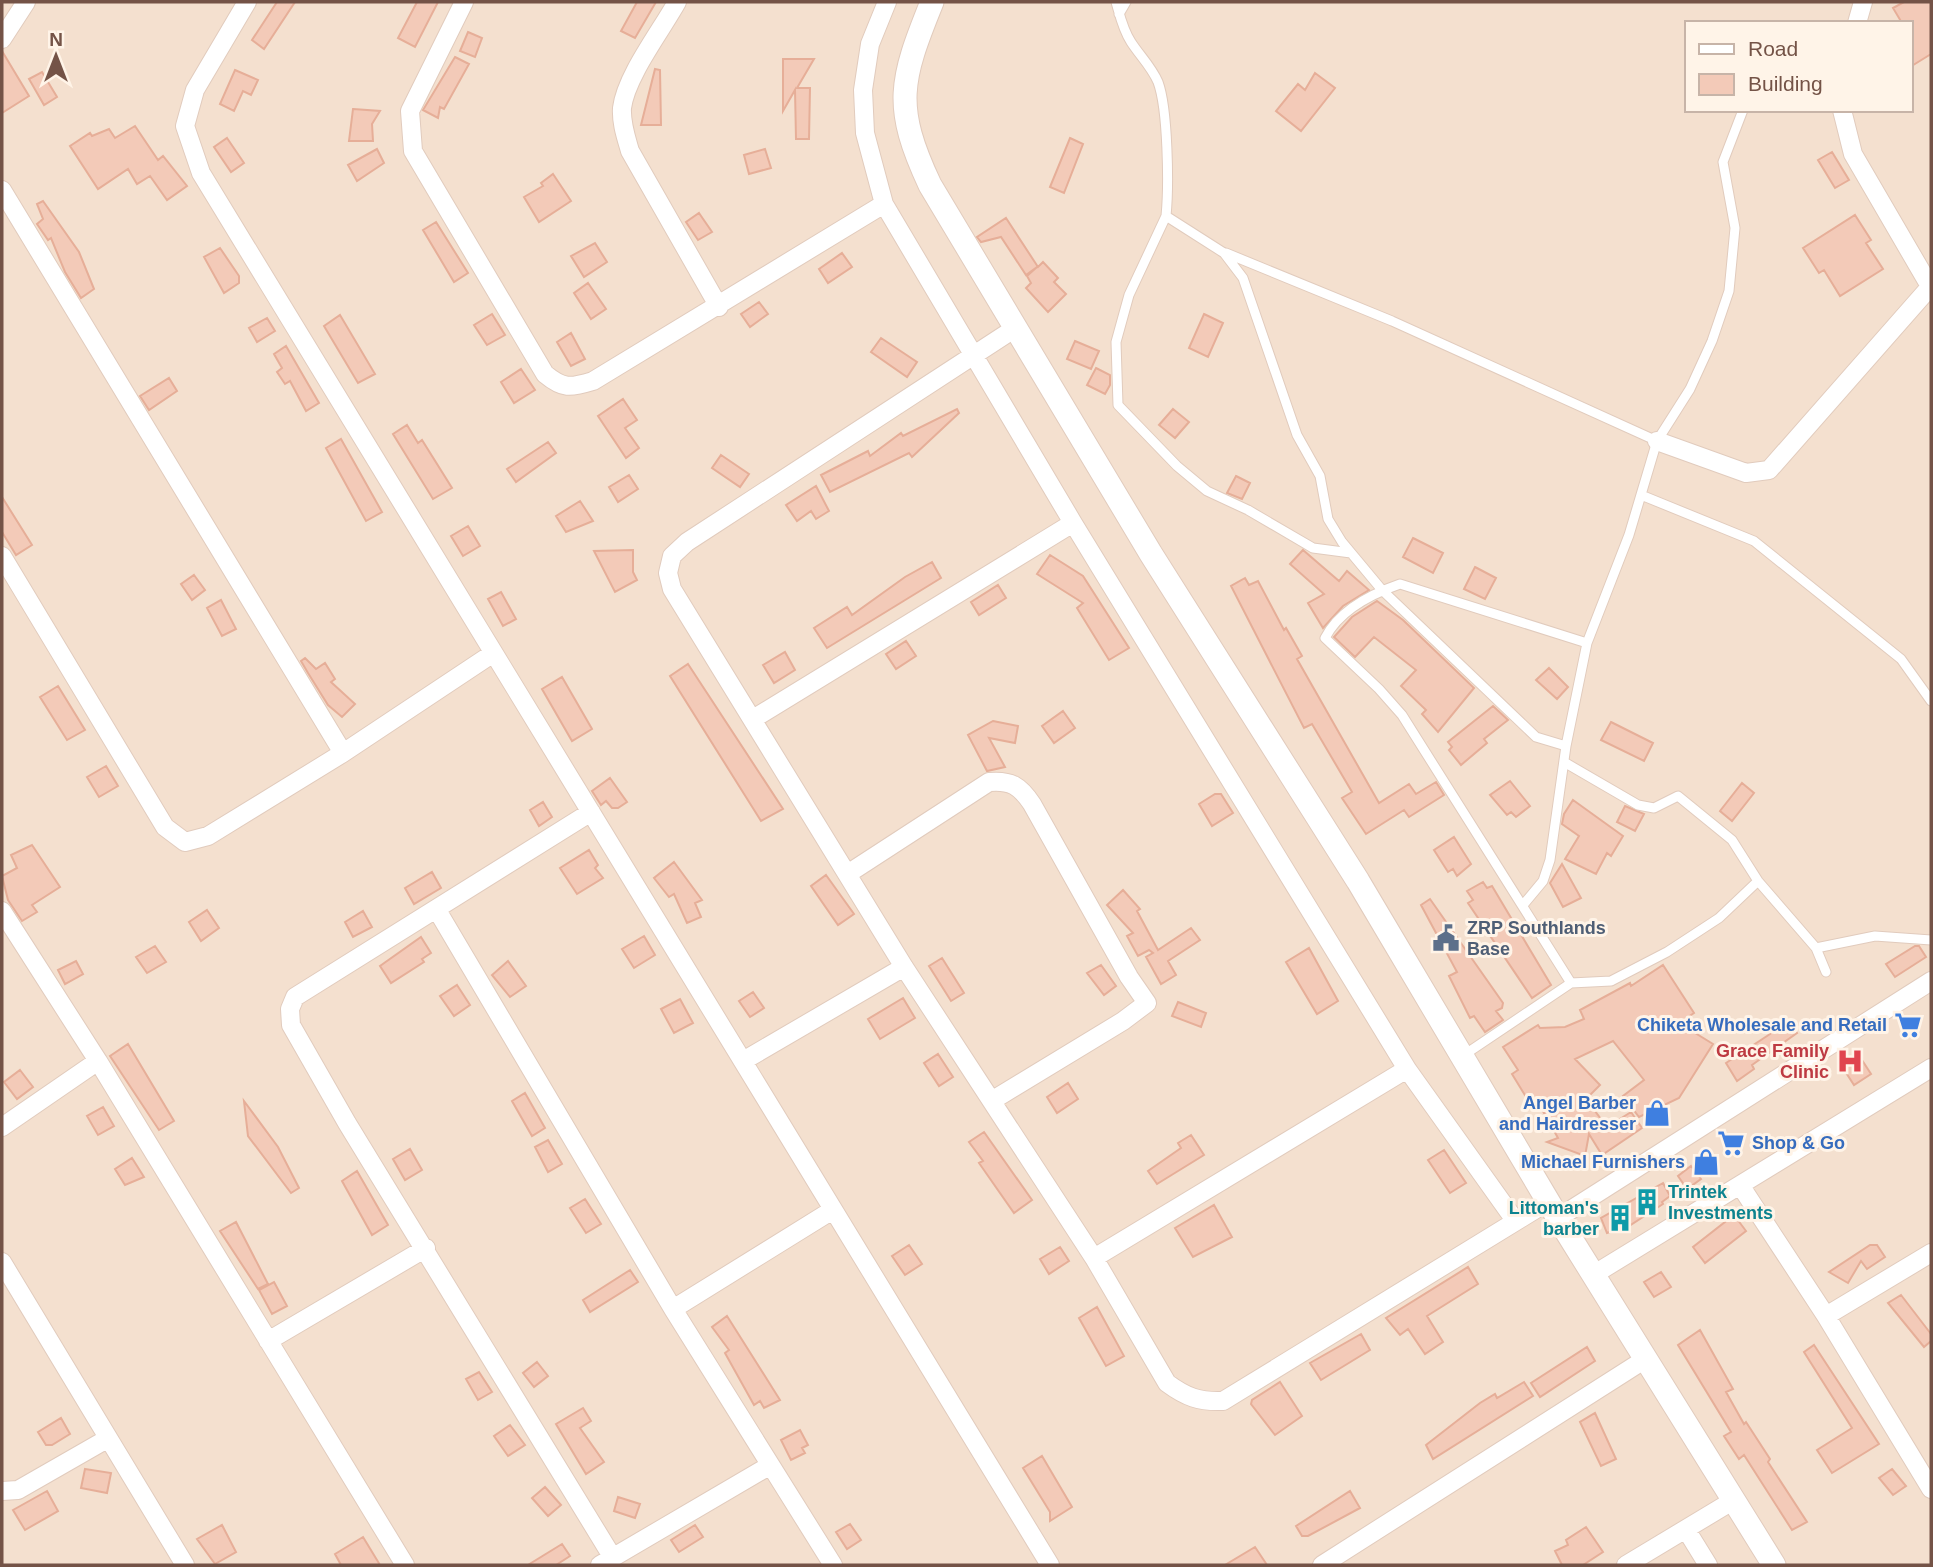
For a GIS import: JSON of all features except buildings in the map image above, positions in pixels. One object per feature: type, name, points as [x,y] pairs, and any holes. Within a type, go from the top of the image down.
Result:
[{"type":"street","points":[[2,38],[26,2]]},
{"type":"street","points":[[247,2],[195,90],[185,126],[201,173],[1049,1565]]},
{"type":"street","points":[[464,2],[410,111],[413,151],[545,374],[559,386],[575,386],[593,381],[719,307],[884,204]]},
{"type":"street","points":[[677,2],[628,87],[622,108],[623,129],[630,151],[719,307]]},
{"type":"street","points":[[887,2],[870,44],[863,90],[864,132],[884,204],[1073,523],[1408,1069],[1514,1219]]},
{"type":"street","points":[[932,2],[904,80],[905,113],[912,146],[930,185],[1151,554],[1464,1055],[1593,1275],[1774,1565]]},
{"type":"street","points":[[1858,21],[1863,2]]},
{"type":"street","points":[[1657,441],[1746,473],[1769,470],[1931,287],[1853,154],[1842,112]]},
{"type":"street","points":[[2,190],[343,752]]},
{"type":"street","points":[[1017,327],[687,542],[672,556],[668,573],[672,589],[849,873],[904,967],[1094,1258],[1167,1383],[1184,1395],[1201,1402],[1223,1401],[1514,1219],[1553,1209],[1931,981]]},
{"type":"street","points":[[753,719],[1073,523]]},
{"type":"street","points":[[2,556],[165,827],[185,842],[208,836],[343,752],[492,654]]},
{"type":"street","points":[[849,873],[989,782],[1008,781],[1022,789],[1032,804],[1129,977],[1147,1003],[1123,1021],[993,1100]]},
{"type":"street","points":[[591,812],[438,911],[295,997],[290,1009],[291,1025],[426,1248],[607,1561],[769,1466]]},
{"type":"street","points":[[2,911],[98,1061],[405,1565]]},
{"type":"street","points":[[438,911],[673,1309],[833,1565]]},
{"type":"street","points":[[743,1061],[904,967]]},
{"type":"street","points":[[2,1127],[98,1061]]},
{"type":"street","points":[[1593,1275],[1931,1068]]},
{"type":"street","points":[[1094,1258],[1408,1069]]},
{"type":"street","points":[[1740,1185],[1826,1316],[1931,1489]]},
{"type":"street","points":[[673,1309],[831,1211]]},
{"type":"street","points":[[268,1341],[426,1248]]},
{"type":"street","points":[[1826,1316],[1931,1253]]},
{"type":"street","points":[[2,1262],[185,1565]]},
{"type":"street","points":[[1329,1564],[1647,1358]]},
{"type":"street","points":[[2,1491],[18,1490],[107,1439]]},
{"type":"street","points":[[1626,1565],[1687,1531],[1734,1500]]},
{"type":"street","points":[[1687,1531],[1708,1565]]},
{"type":"lane","points":[[1116,2],[1132,44],[1152,71],[1163,99],[1168,192],[1166,216],[1129,295],[1116,342],[1118,405],[1156,441],[1177,467],[1207,491],[1248,510],[1313,548],[1351,553]]},
{"type":"lane","points":[[1119,14],[1126,2]]},
{"type":"lane","points":[[1522,905],[1543,881],[1550,860],[1566,746],[1587,643],[1641,495],[1657,441],[1690,389],[1712,341],[1729,292],[1735,228],[1723,162],[1742,112]]},
{"type":"lane","points":[[1166,216],[1224,253],[1392,321],[1657,441]]},
{"type":"lane","points":[[1224,253],[1242,278],[1297,435],[1320,476],[1328,519],[1351,553],[1382,590],[1536,737],[1566,746]]},
{"type":"lane","points":[[1641,495],[1754,541],[1901,659],[1931,701]]},
{"type":"lane","points":[[1571,983],[1402,715],[1379,689],[1325,638],[1334,621],[1382,590],[1400,584],[1587,643]]},
{"type":"lane","points":[[1564,762],[1638,805],[1654,808],[1678,796],[1732,840],[1758,881],[1816,948],[1826,972]]},
{"type":"lane","points":[[1464,1055],[1571,983],[1611,981],[1667,952],[1719,918],[1758,881]]},
{"type":"lane","points":[[1816,948],[1875,936],[1931,940]]},
{"type":"shaded area","points":[[2,2],[1931,2],[1931,1565],[2,1565]]},
{"type":"place","name":"ZRP Southlands Base","points":[[1446,938]]},
{"type":"place","name":"Chiketa Wholesale and Retail","points":[[1908,1025]]},
{"type":"place","name":"Grace Family Clinic","points":[[1850,1061]]},
{"type":"place","name":"Angel Barber and Hairdresser","points":[[1657,1113]]},
{"type":"place","name":"Shop & Go","points":[[1731,1143]]},
{"type":"place","name":"Michael Furnishers","points":[[1706,1162]]},
{"type":"place","name":"Trintek Investments","points":[[1647,1202]]},
{"type":"place","name":"Littoman's barber","points":[[1620,1218]]}]
